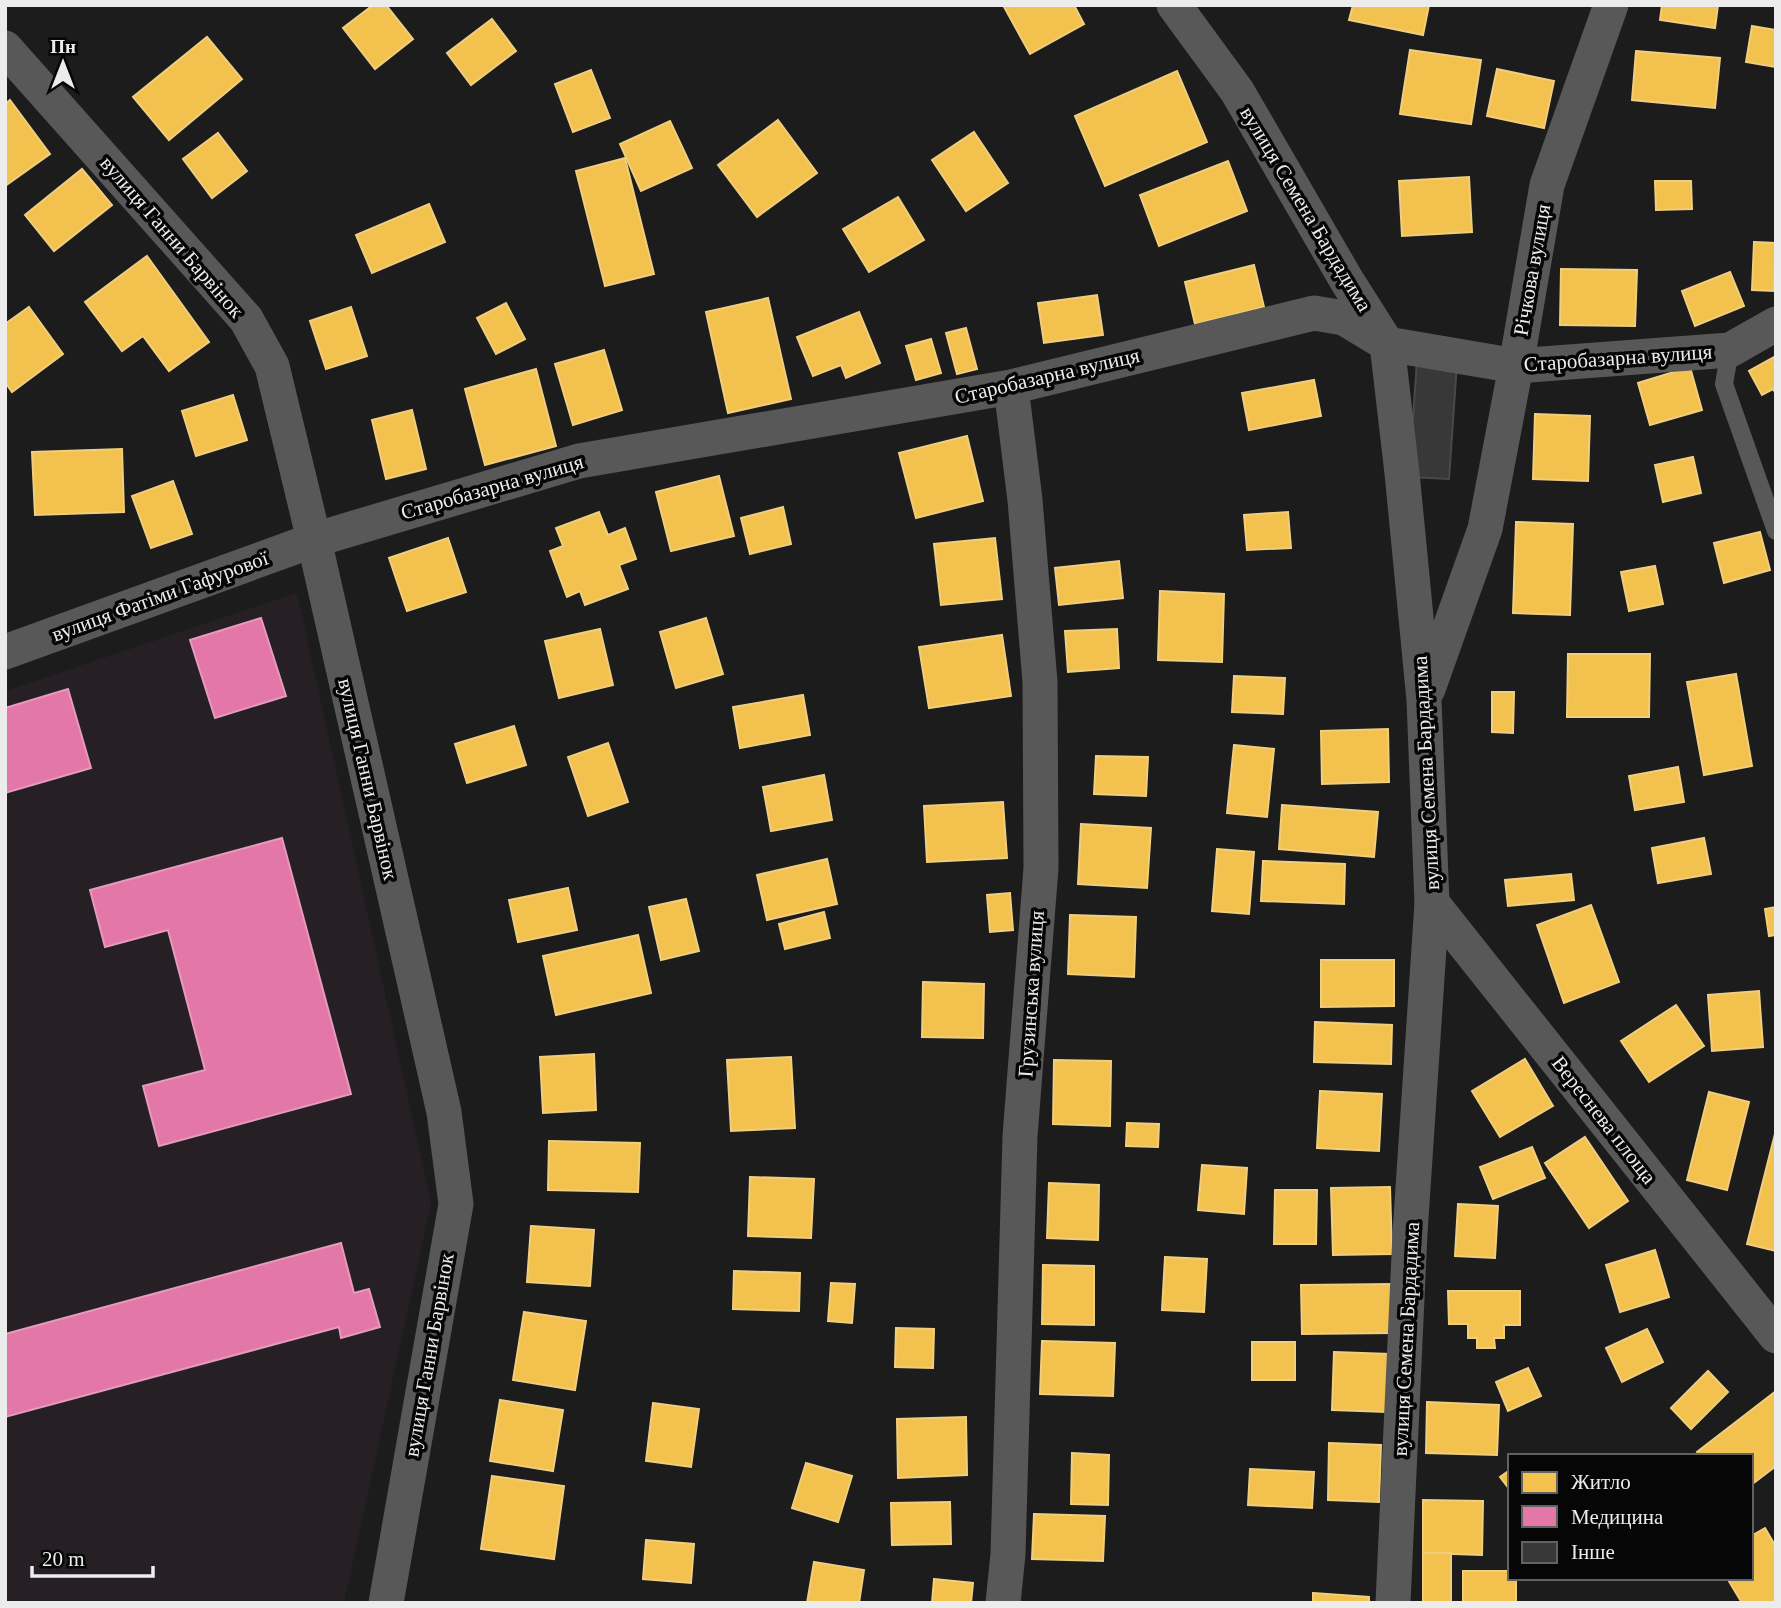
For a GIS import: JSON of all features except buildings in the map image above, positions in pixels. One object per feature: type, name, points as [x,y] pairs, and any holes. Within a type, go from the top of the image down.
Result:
[{"type":"street","name":"вулиця Семена Бардадима","points":[[1174,5],[1237,92],[1347,281],[1387,344],[1424,700],[1432,903],[1410,1233],[1393,1603]]},
{"type":"street","name":"Річкова вулиця","points":[[1424,700],[1485,529],[1547,185],[1611,5]]},
{"type":"street","name":"вулиця Ганни Барвінок","points":[[5,48],[246,319],[272,366],[444,1112],[456,1203],[386,1603]]},
{"type":"street","name":"Старобазарна вулиця","points":[[314,540],[579,461],[1011,387],[1314,313],[1344,318],[1387,344],[1516,366],[1730,350],[1776,324]]},
{"type":"street","name":"Грузинська вулиця","points":[[1003,1603],[1008,1540],[1020,1136],[1041,868],[1040,682],[1025,500],[1011,387]]},
{"type":"street","name":"вулиця Фатіми Гафурової","points":[[5,652],[314,540]]},
{"type":"street","name":"Вереснева площа","points":[[1432,903],[1776,1336]]},
{"type":"lane","points":[[1730,350],[1724,384],[1776,531]]},
{"type":"shaded area","points":[[297,593],[431,1203],[344,1603],[5,1603],[5,691]]}]
